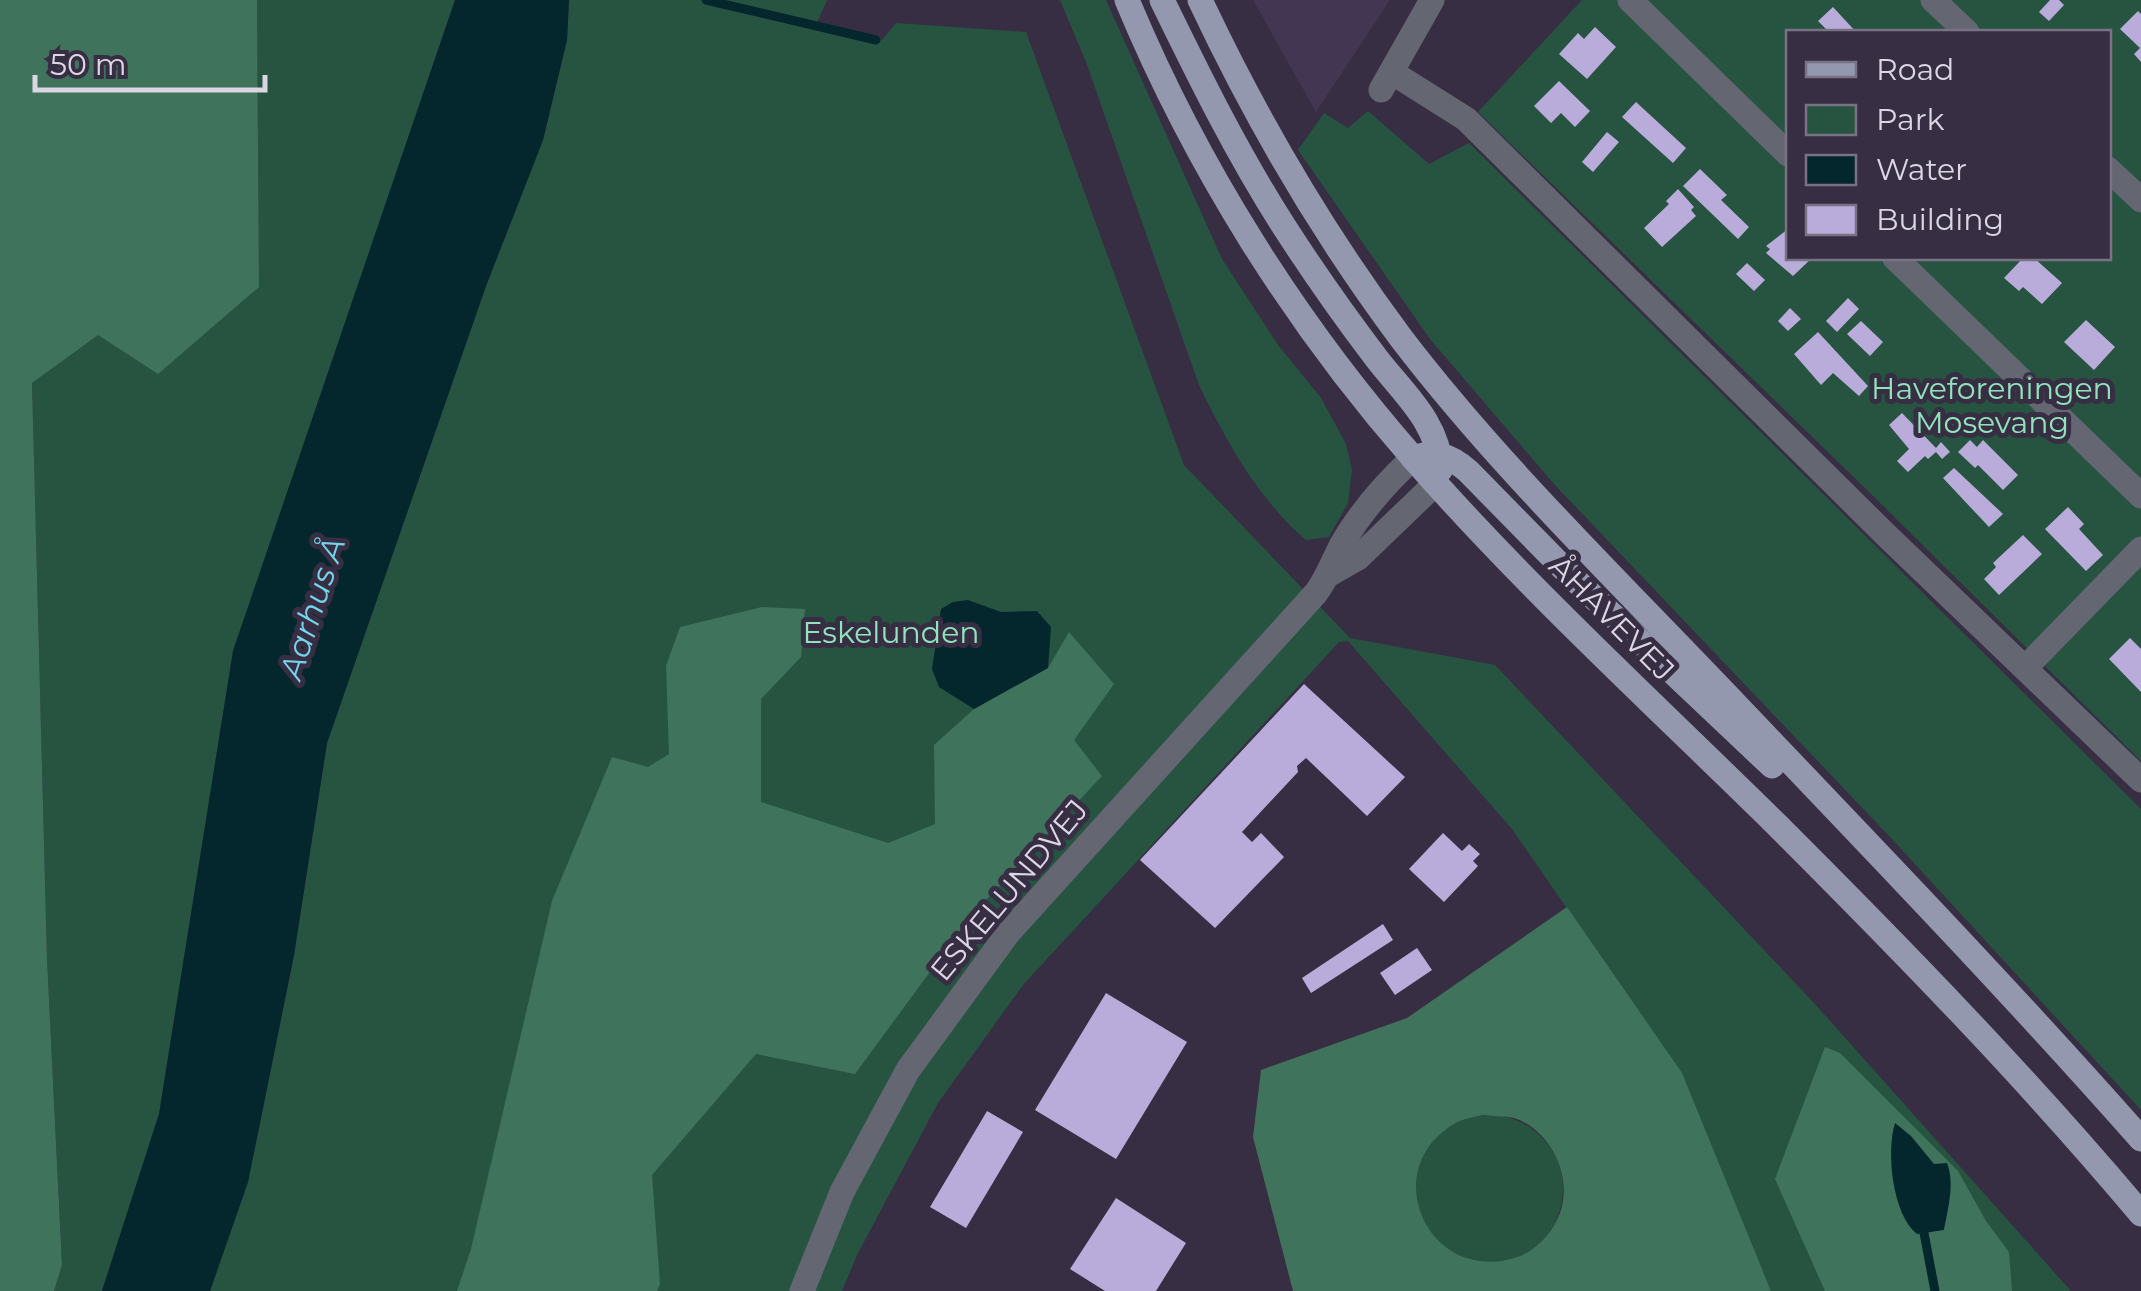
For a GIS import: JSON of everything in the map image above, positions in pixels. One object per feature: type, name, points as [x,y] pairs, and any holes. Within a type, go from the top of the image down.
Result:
[{"type":"main road","name":"ÅHAVEVEJ","points":[[1127,0],[1168,91],[1256,246],[1349,380],[1413,458],[1546,600],[1909,960],[2084,1146],[2141,1214]]},
{"type":"main road","points":[[1162,0],[1237,148],[1285,228],[1379,362],[1426,420],[1440,454],[1436,482]]},
{"type":"main road","name":"ÅHAVEVEJ","points":[[1200,0],[1266,132],[1314,212],[1403,341],[1474,425],[1949,929],[2141,1139]]},
{"type":"main road","points":[[1413,458],[1440,454],[1468,470],[1664,666],[1949,929]]},
{"type":"street","points":[[1432,0],[1387,82],[1466,120],[2141,780]]},
{"type":"street","points":[[1630,0],[1786,152]]},
{"type":"street","points":[[1933,0],[1965,30]]},
{"type":"street","points":[[2111,172],[2141,200]]},
{"type":"street","points":[[1897,260],[2141,496]]},
{"type":"street","name":"ESKELUNDVEJ","points":[[802,1291],[842,1192],[908,1070],[1009,932],[1316,593],[1330,574],[1342,544],[1392,478],[1413,458]]},
{"type":"street","name":"ESKELUNDVEJ","points":[[1330,574],[1358,558],[1436,482]]},
{"type":"street","points":[[2026,667],[2141,549]]},
{"type":"shaded area","points":[[1253,0],[1390,0],[1316,112]]},
{"type":"green space","points":[[0,0],[257,0],[259,287],[158,374],[98,335],[32,383],[47,959],[62,1265],[54,1291],[0,1291]]},
{"type":"green space","points":[[257,0],[455,0],[233,651],[159,1114],[102,1291],[54,1291],[62,1264],[47,959],[32,383],[98,334],[259,287]]},
{"type":"green space","name":"Eskelunden","points":[[569,0],[827,0],[814,30],[882,40],[896,23],[1026,32],[1184,465],[1350,638],[1495,665],[1814,1003],[2071,1291],[1771,1291],[1681,1073],[1512,829],[1348,641],[1339,642],[1023,985],[938,1103],[857,1255],[842,1291],[210,1291],[248,1182],[294,955],[327,743],[486,286],[543,140],[567,40]]},
{"type":"green space","points":[[1060,0],[1106,0],[1222,259],[1278,345],[1321,398],[1346,444],[1352,470],[1348,503],[1329,537],[1306,540],[1289,524],[1245,468],[1209,406],[1086,62]]},
{"type":"green space","name":"Haveforeningen Mosevang","points":[[1582,0],[2141,0],[2141,761],[1478,112]]},
{"type":"green space","points":[[1368,111],[1429,164],[1469,143],[2141,809],[2141,1110],[1891,838],[1554,484],[1430,339],[1298,150],[1324,113],[1348,128]]},
{"type":"green space","points":[[762,607],[805,609],[801,657],[761,699],[761,802],[888,843],[935,824],[934,745],[974,709],[1048,668],[1069,632],[1114,684],[1074,740],[1102,776],[971,916],[855,1074],[756,1054],[652,1175],[660,1284],[657,1291],[457,1291],[471,1249],[552,901],[612,757],[648,767],[669,754],[666,666],[680,627]]},
{"type":"green space","points":[[1567,907],[1682,1073],[1771,1291],[1293,1291],[1253,1137],[1261,1070],[1407,1018]],"holes":[[[1483,1115],[1514,1118],[1539,1133],[1556,1156],[1564,1185],[1560,1213],[1552,1228],[1534,1248],[1511,1259],[1481,1261],[1456,1254],[1436,1238],[1422,1217],[1416,1192],[1419,1167],[1431,1144],[1457,1122]]]},
{"type":"green space","points":[[1825,1047],[1840,1053],[1958,1171],[2009,1252],[2012,1291],[1825,1291],[1775,1179]]},
{"type":"green space","points":[[1489,1115],[1517,1121],[1541,1137],[1557,1161],[1563,1189],[1557,1217],[1541,1241],[1517,1257],[1489,1263],[1461,1257],[1437,1241],[1421,1217],[1415,1189],[1421,1161],[1437,1137],[1461,1121]]},
{"type":"water","name":"Aarhus Å","points":[[455,0],[569,0],[567,40],[543,140],[486,286],[327,743],[294,955],[248,1182],[210,1291],[102,1291],[159,1114],[233,651]]},
{"type":"water","points":[[968,600],[1001,612],[1037,611],[1051,627],[1048,668],[974,709],[939,687],[932,669],[941,609]]},
{"type":"water","points":[[1895,1123],[1934,1164],[1947,1163],[1951,1188],[1944,1230],[1917,1234],[1902,1212],[1891,1165]]},
{"type":"building","points":[[2050,0],[2059,0],[2064,5],[2049,21],[2039,12]]},
{"type":"building","points":[[1833,7],[1854,30],[1827,30],[1818,21]]},
{"type":"building","points":[[2138,11],[2141,62],[2134,54],[2140,48],[2120,29]]},
{"type":"building","points":[[1595,27],[1616,47],[1587,79],[1559,54],[1578,33],[1584,39]]},
{"type":"building","points":[[1559,81],[1590,111],[1575,127],[1561,113],[1551,123],[1534,106]]},
{"type":"building","points":[[1636,102],[1686,148],[1673,163],[1622,117]]},
{"type":"building","points":[[1607,132],[1619,142],[1593,172],[1582,162]]},
{"type":"building","points":[[1700,169],[1727,195],[1721,200],[1749,227],[1738,239],[1683,186]]},
{"type":"building","points":[[1678,189],[1694,207],[1691,210],[1696,216],[1662,247],[1644,228],[1669,204],[1666,201]]},
{"type":"building","points":[[1786,231],[1786,260],[1810,260],[1793,276],[1766,253],[1770,249],[1766,246]]},
{"type":"building","points":[[2021,260],[2036,260],[2062,283],[2042,304],[2023,287],[2019,291],[2004,278]]},
{"type":"building","points":[[1747,263],[1765,280],[1754,291],[1736,274]]},
{"type":"building","points":[[1848,298],[1859,309],[1837,332],[1826,321]]},
{"type":"building","points":[[1790,308],[1801,319],[1788,331],[1778,321]]},
{"type":"building","points":[[2086,320],[2115,347],[2094,370],[2064,342]]},
{"type":"building","points":[[1861,321],[1883,342],[1870,356],[1847,334]]},
{"type":"building","points":[[1818,332],[1868,386],[1859,396],[1833,373],[1821,385],[1794,354]]},
{"type":"building","points":[[1902,413],[1936,448],[1941,442],[1950,452],[1942,459],[1936,452],[1928,459],[1925,456],[1908,472],[1897,461],[1909,449],[1889,425]]},
{"type":"building","points":[[1970,440],[1977,447],[1983,440],[2018,475],[2003,490],[1958,452]]},
{"type":"building","points":[[1954,468],[2003,514],[1989,527],[1943,478]]},
{"type":"building","points":[[2068,507],[2084,524],[2079,529],[2103,555],[2086,571],[2045,529]]},
{"type":"building","points":[[2023,535],[2042,554],[1999,595],[1984,579],[1996,567],[1993,563]]},
{"type":"building","points":[[2130,638],[2141,649],[2141,692],[2109,659]]},
{"type":"building","points":[[1304,684],[1405,777],[1367,816],[1306,758],[1297,766],[1298,772],[1242,832],[1252,842],[1261,833],[1284,857],[1215,928],[1140,860]]},
{"type":"building","points":[[1443,833],[1462,851],[1469,844],[1480,854],[1473,861],[1478,866],[1444,902],[1409,869]]},
{"type":"building","points":[[1383,924],[1393,940],[1311,993],[1302,978]]},
{"type":"building","points":[[1417,948],[1432,970],[1395,995],[1380,973]]},
{"type":"building","points":[[1106,993],[1187,1042],[1116,1159],[1035,1110]]},
{"type":"building","points":[[987,1111],[1023,1132],[966,1228],[930,1207]]},
{"type":"building","points":[[1116,1198],[1186,1243],[1156,1291],[1105,1291],[1070,1269]]},
{"type":"waterway","points":[[706,0],[876,40]]},
{"type":"waterway","points":[[1924,1233],[1935,1291]]}]
